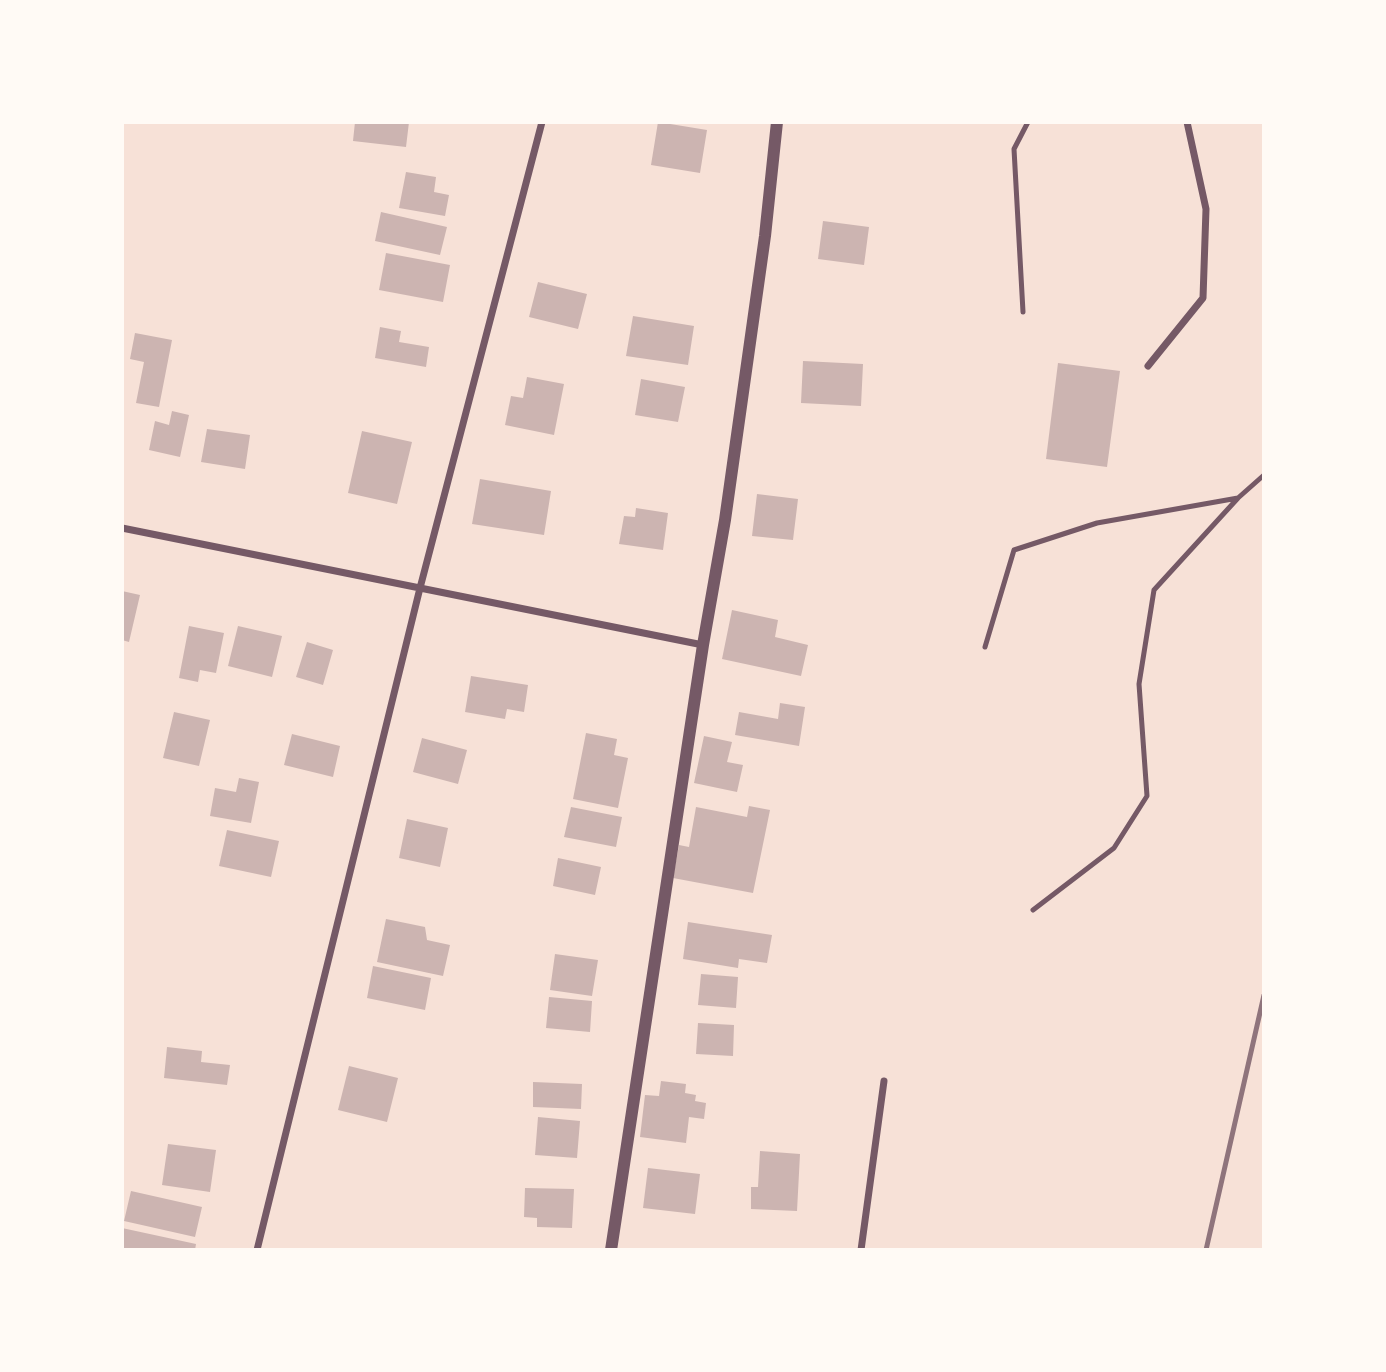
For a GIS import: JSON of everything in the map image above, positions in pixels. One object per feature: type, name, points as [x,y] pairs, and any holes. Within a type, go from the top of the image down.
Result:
[{"type":"street","points":[[257,1250],[420,588],[542,122]]},
{"type":"street","points":[[611,1250],[703,645],[725,520],[765,236],[776,122]]},
{"type":"street","points":[[1148,366],[1203,298],[1206,209],[1187,122]]},
{"type":"street","points":[[122,528],[703,645]]},
{"type":"street","points":[[861,1250],[884,1081]]},
{"type":"lane","points":[[1023,312],[1014,149],[1028,122]]},
{"type":"lane","points":[[1033,910],[1114,848],[1147,796],[1139,684],[1154,590],[1238,498],[1264,475]]},
{"type":"lane","points":[[985,647],[1014,550],[1097,523],[1238,498]]},
{"type":"building","points":[[355,122],[409,122],[406,147],[353,141]]},
{"type":"building","points":[[658,122],[707,130],[700,173],[651,165]]},
{"type":"building","points":[[406,172],[436,177],[434,192],[449,195],[445,216],[399,208]]},
{"type":"building","points":[[381,212],[447,227],[440,255],[375,241]]},
{"type":"building","points":[[823,221],[869,227],[864,265],[818,259]]},
{"type":"building","points":[[386,253],[450,265],[443,302],[379,290]]},
{"type":"building","points":[[538,282],[587,294],[578,329],[529,317]]},
{"type":"building","points":[[633,316],[694,326],[688,365],[626,356]]},
{"type":"building","points":[[380,327],[401,331],[399,342],[429,347],[426,367],[375,358]]},
{"type":"building","points":[[135,333],[172,340],[159,407],[136,403],[144,362],[130,359]]},
{"type":"building","points":[[803,361],[863,364],[861,406],[801,403]]},
{"type":"building","points":[[1058,363],[1120,371],[1107,467],[1046,459]]},
{"type":"building","points":[[527,377],[564,384],[554,435],[505,425],[511,396],[523,398]]},
{"type":"building","points":[[641,379],[685,387],[678,422],[635,415]]},
{"type":"building","points":[[172,411],[189,415],[180,457],[149,450],[155,421],[169,425]]},
{"type":"building","points":[[207,429],[250,435],[245,469],[201,462]]},
{"type":"building","points":[[362,431],[412,442],[397,504],[348,493]]},
{"type":"building","points":[[480,479],[551,491],[544,535],[472,524]]},
{"type":"building","points":[[757,494],[798,499],[793,540],[752,536]]},
{"type":"building","points":[[636,508],[668,513],[663,550],[619,544],[624,516],[635,517]]},
{"type":"building","points":[[122,591],[140,595],[129,642],[122,640]]},
{"type":"building","points":[[732,610],[778,620],[775,637],[808,645],[801,676],[722,659]]},
{"type":"building","points":[[189,626],[224,633],[216,673],[200,670],[198,682],[179,678]]},
{"type":"building","points":[[238,626],[282,636],[272,677],[228,666]]},
{"type":"building","points":[[307,642],[333,650],[323,685],[296,677]]},
{"type":"building","points":[[471,676],[528,685],[524,712],[507,709],[505,719],[465,712]]},
{"type":"building","points":[[780,703],[805,707],[799,746],[735,735],[739,712],[778,719]]},
{"type":"building","points":[[174,712],[210,720],[199,766],[163,758]]},
{"type":"building","points":[[586,733],[617,739],[614,755],[628,758],[618,808],[573,799]]},
{"type":"building","points":[[292,734],[340,746],[333,777],[284,765]]},
{"type":"building","points":[[704,736],[732,742],[727,762],[743,765],[737,792],[694,783]]},
{"type":"building","points":[[422,738],[467,750],[458,784],[413,772]]},
{"type":"building","points":[[239,778],[259,782],[251,823],[210,816],[215,788],[236,792]]},
{"type":"building","points":[[749,806],[770,810],[753,893],[673,878],[679,845],[689,847],[696,807],[747,817]]},
{"type":"building","points":[[571,807],[622,817],[616,847],[564,837]]},
{"type":"building","points":[[407,819],[448,828],[440,867],[399,858]]},
{"type":"building","points":[[227,830],[279,841],[271,877],[219,866]]},
{"type":"building","points":[[558,858],[601,867],[595,895],[553,886]]},
{"type":"building","points":[[386,919],[425,927],[427,940],[450,945],[443,976],[377,962]]},
{"type":"building","points":[[688,922],[772,935],[767,963],[739,959],[738,968],[683,959]]},
{"type":"building","points":[[555,954],[598,960],[592,996],[550,990]]},
{"type":"building","points":[[373,966],[431,978],[425,1010],[367,998]]},
{"type":"building","points":[[701,974],[738,977],[736,1008],[698,1005]]},
{"type":"building","points":[[549,997],[592,1001],[590,1032],[546,1028]]},
{"type":"building","points":[[698,1023],[734,1025],[733,1056],[696,1054]]},
{"type":"building","points":[[167,1047],[202,1051],[201,1062],[230,1065],[227,1085],[164,1078]]},
{"type":"building","points":[[349,1066],[398,1078],[387,1122],[338,1110]]},
{"type":"building","points":[[661,1081],[686,1084],[685,1093],[696,1095],[695,1101],[706,1103],[704,1119],[689,1117],[686,1143],[640,1137],[645,1095],[659,1096]]},
{"type":"building","points":[[533,1082],[582,1084],[581,1109],[533,1107]]},
{"type":"building","points":[[538,1117],[580,1121],[577,1158],[535,1155]]},
{"type":"building","points":[[168,1144],[216,1150],[210,1192],[162,1185]]},
{"type":"building","points":[[760,1151],[800,1154],[797,1211],[751,1209],[751,1187],[758,1187]]},
{"type":"building","points":[[648,1168],[700,1174],[695,1214],[643,1208]]},
{"type":"building","points":[[525,1188],[574,1189],[572,1228],[537,1227],[537,1218],[524,1217]]},
{"type":"building","points":[[131,1191],[202,1207],[195,1237],[124,1221]]},
{"type":"building","points":[[122,1228],[196,1244],[195,1250],[122,1250]]},
{"type":"railway","points":[[1206,1250],[1264,995]]}]
